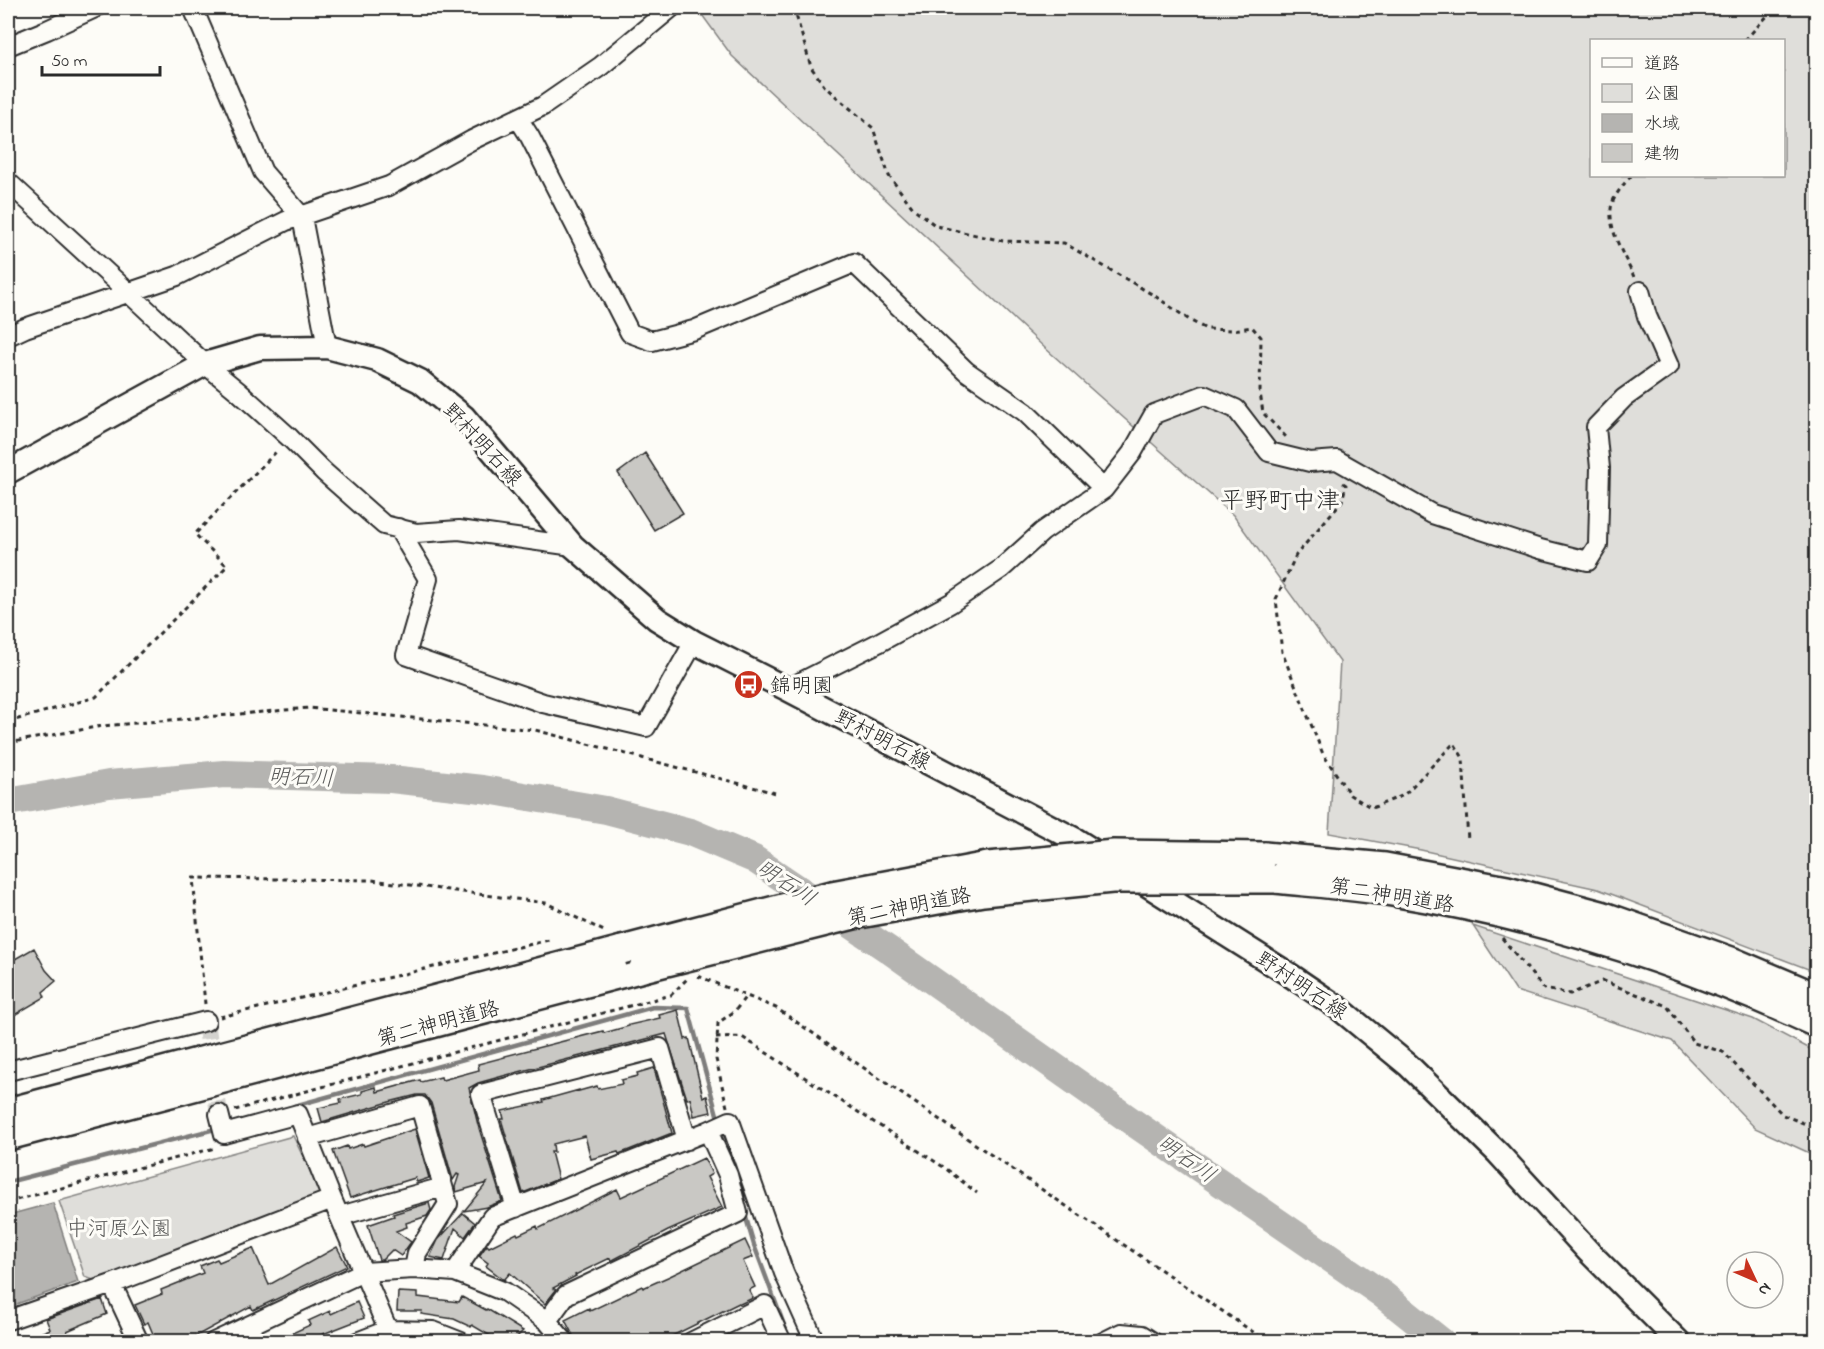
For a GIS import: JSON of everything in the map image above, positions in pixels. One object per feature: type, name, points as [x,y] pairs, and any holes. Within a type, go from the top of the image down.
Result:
[{"type":"highway","name":"第二神明道路","points":[[8,1112],[615,942],[832,895],[988,866],[1114,854],[1270,867],[1504,914],[1592,937],[1721,982],[1816,1023]]},
{"type":"highway","name":"第二神明道路","points":[[8,1136],[643,968],[854,915],[983,891],[1112,879],[1270,867],[1385,867],[1507,890],[1623,923],[1731,961],[1816,997]]},
{"type":"main road","name":"野村明石線","points":[[8,472],[205,364],[260,348],[327,346],[376,360],[420,381],[464,417],[573,546],[657,618],[694,642],[1076,840],[1281,969],[1340,1009],[1408,1065],[1490,1145],[1589,1252],[1679,1341]]},
{"type":"street","points":[[8,45],[94,8]]},
{"type":"street","points":[[193,8],[263,172],[302,217],[327,346]]},
{"type":"street","points":[[8,336],[25,328],[177,276],[286,221],[389,186],[472,140],[543,106],[601,66],[671,8]]},
{"type":"street","points":[[518,118],[530,137],[630,333],[652,341],[694,330],[854,262],[966,371],[1025,412],[1104,489]]},
{"type":"street","points":[[8,182],[384,525],[416,533],[459,530],[573,546]]},
{"type":"street","points":[[788,689],[951,603],[1001,569],[1042,532],[1104,489],[1132,453],[1154,414],[1204,395],[1236,409],[1269,452],[1310,462],[1337,459],[1432,514],[1540,549],[1588,561],[1598,545],[1600,468],[1596,427],[1624,399],[1669,366],[1647,316],[1640,291]]},
{"type":"street","points":[[398,528],[428,579],[406,655],[543,703],[646,727],[694,642]]},
{"type":"street","points":[[8,1071],[206,1021]]},
{"type":"street","points":[[516,1208],[482,1094],[660,1048],[687,1140]]},
{"type":"street","points":[[308,1138],[420,1106],[448,1204],[417,1253],[414,1269]]},
{"type":"street","points":[[219,1114],[224,1134],[298,1114],[388,1330]]},
{"type":"street","points":[[456,1272],[492,1217],[730,1121],[784,1272],[814,1341]]},
{"type":"street","points":[[547,1321],[566,1295],[738,1213],[728,1175],[708,1131]]},
{"type":"street","points":[[340,1216],[443,1187]]},
{"type":"street","points":[[8,1320],[112,1284],[332,1199]]},
{"type":"street","points":[[214,1341],[363,1272],[414,1269],[456,1272],[505,1292],[547,1321],[565,1341]]},
{"type":"street","points":[[112,1284],[139,1341]]},
{"type":"street","points":[[690,1341],[765,1305],[782,1341]]},
{"type":"street","points":[[357,1341],[388,1330],[433,1331],[461,1341]]},
{"type":"street","points":[[1103,1341],[1121,1333],[1142,1335],[1153,1341]]},
{"type":"path","points":[[794,8],[811,67],[825,87],[873,128],[889,176],[913,208],[936,226],[1003,241],[1064,243],[1155,296],[1206,329],[1233,330],[1252,327],[1261,337],[1260,392],[1263,413],[1310,462]]},
{"type":"path","points":[[1746,39],[1770,13],[1771,8]]},
{"type":"path","points":[[1630,177],[1611,207],[1614,230],[1640,291]]},
{"type":"path","points":[[8,722],[96,697],[227,566],[195,534],[290,438]]},
{"type":"path","points":[[1337,479],[1346,485],[1342,501],[1296,555],[1276,598],[1282,652],[1323,754],[1350,795],[1372,808],[1404,795],[1454,743],[1463,758],[1468,841]]},
{"type":"path","points":[[8,743],[102,726],[309,708],[536,730],[779,794]]},
{"type":"path","points":[[549,940],[206,1021],[193,878],[372,880],[546,903],[615,942]]},
{"type":"path","points":[[1502,938],[1544,989],[1570,994],[1603,981],[1668,1006],[1694,1043],[1722,1052],[1783,1115],[1816,1128]]},
{"type":"path","points":[[219,1114],[672,995],[692,974],[776,1008],[1268,1341]]},
{"type":"path","points":[[730,1121],[716,1059],[716,1038],[718,1023],[735,1011],[746,996]]},
{"type":"path","points":[[716,1038],[742,1037],[945,1168],[977,1193]]},
{"type":"path","points":[[8,1202],[223,1146]]},
{"type":"green space","points":[[697,8],[1816,8],[1816,972],[1598,889],[1421,850],[1329,833],[1340,662],[1233,515],[1045,348],[732,56]]},
{"type":"green space","points":[[1473,926],[1753,1019],[1816,1052],[1816,1156],[1755,1128],[1672,1041],[1516,991]]},
{"type":"green space","name":"中河原公園","points":[[293,1136],[320,1192],[317,1200],[96,1281],[85,1277],[59,1201]]},
{"type":"water","points":[[53,1203],[78,1282],[8,1307],[8,1215]]},
{"type":"building","points":[[645,453],[683,513],[654,530],[618,473]]},
{"type":"building","points":[[34,948],[46,970],[56,981],[43,992],[45,997],[11,1017],[8,1010],[8,963]]},
{"type":"building","points":[[678,1010],[685,1039],[689,1038],[703,1097],[707,1096],[711,1112],[694,1116],[690,1098],[687,1099],[666,1034],[503,1076],[469,1088],[502,1201],[487,1207],[464,1211],[487,1183],[456,1192],[455,1187],[459,1175],[457,1174],[453,1180],[431,1103],[425,1095],[389,1102],[322,1122],[318,1108],[341,1103],[340,1099],[362,1094],[362,1091],[376,1087],[377,1092],[420,1080],[421,1082],[441,1077],[442,1080],[479,1070],[478,1064],[660,1018],[659,1015]]},
{"type":"building","points":[[654,1068],[672,1133],[619,1154],[618,1152],[591,1159],[585,1136],[553,1144],[554,1152],[551,1152],[558,1179],[523,1193],[501,1119],[504,1119],[502,1111],[544,1102],[543,1100],[579,1090],[622,1084],[621,1080],[638,1076],[637,1073]]},
{"type":"building","points":[[415,1129],[429,1178],[417,1182],[415,1178],[350,1198],[333,1151],[347,1146],[348,1149],[363,1144],[364,1146]]},
{"type":"building","points":[[704,1158],[712,1174],[707,1177],[722,1207],[668,1231],[611,1261],[610,1258],[575,1275],[553,1288],[556,1290],[545,1304],[510,1273],[504,1280],[486,1266],[488,1263],[479,1256],[487,1245],[489,1247],[537,1226],[538,1229],[617,1189],[621,1197]]},
{"type":"building","points":[[429,1203],[431,1210],[427,1216],[406,1223],[407,1227],[396,1231],[411,1242],[401,1256],[392,1250],[382,1260],[379,1260],[368,1225],[394,1216],[393,1214]]},
{"type":"building","points":[[463,1213],[475,1223],[465,1237],[455,1228],[444,1260],[430,1257],[438,1240]]},
{"type":"building","points":[[745,1240],[753,1257],[743,1261],[755,1287],[749,1290],[753,1298],[662,1341],[576,1341],[565,1320],[670,1276]]},
{"type":"building","points":[[337,1247],[347,1266],[253,1310],[251,1306],[187,1341],[156,1341],[148,1322],[144,1324],[135,1305],[162,1294],[161,1290],[203,1273],[200,1266],[217,1259],[219,1262],[253,1248],[269,1285]]},
{"type":"building","points":[[398,1292],[418,1293],[418,1297],[459,1302],[462,1297],[523,1331],[513,1341],[499,1341],[472,1325],[471,1327],[454,1319],[421,1314],[422,1311],[397,1311]]},
{"type":"building","points":[[102,1299],[107,1314],[67,1331],[70,1341],[21,1341],[50,1329],[46,1319]]},
{"type":"building","points":[[357,1302],[364,1318],[305,1341],[275,1341],[310,1325],[308,1321]]},
{"type":"waterway","name":"明石川","points":[[8,802],[109,784],[224,774],[391,779],[482,789],[606,810],[690,832],[754,859],[889,950],[1382,1294],[1442,1342]]},
{"type":"waterway","points":[[294,1106],[653,1007],[688,1008],[719,1122]]},
{"type":"waterway","points":[[8,1182],[219,1128]]},
{"type":"waterway","points":[[722,1130],[730,1160]]},
{"type":"waterway","points":[[744,1211],[754,1245],[784,1325]]},
{"type":"tunnel","points":[[206,1021],[219,1114]]},
{"type":"place","name":"錦明園","points":[[749,685]]},
{"type":"district","name":"平野町中津","points":[[1280,500]]}]
